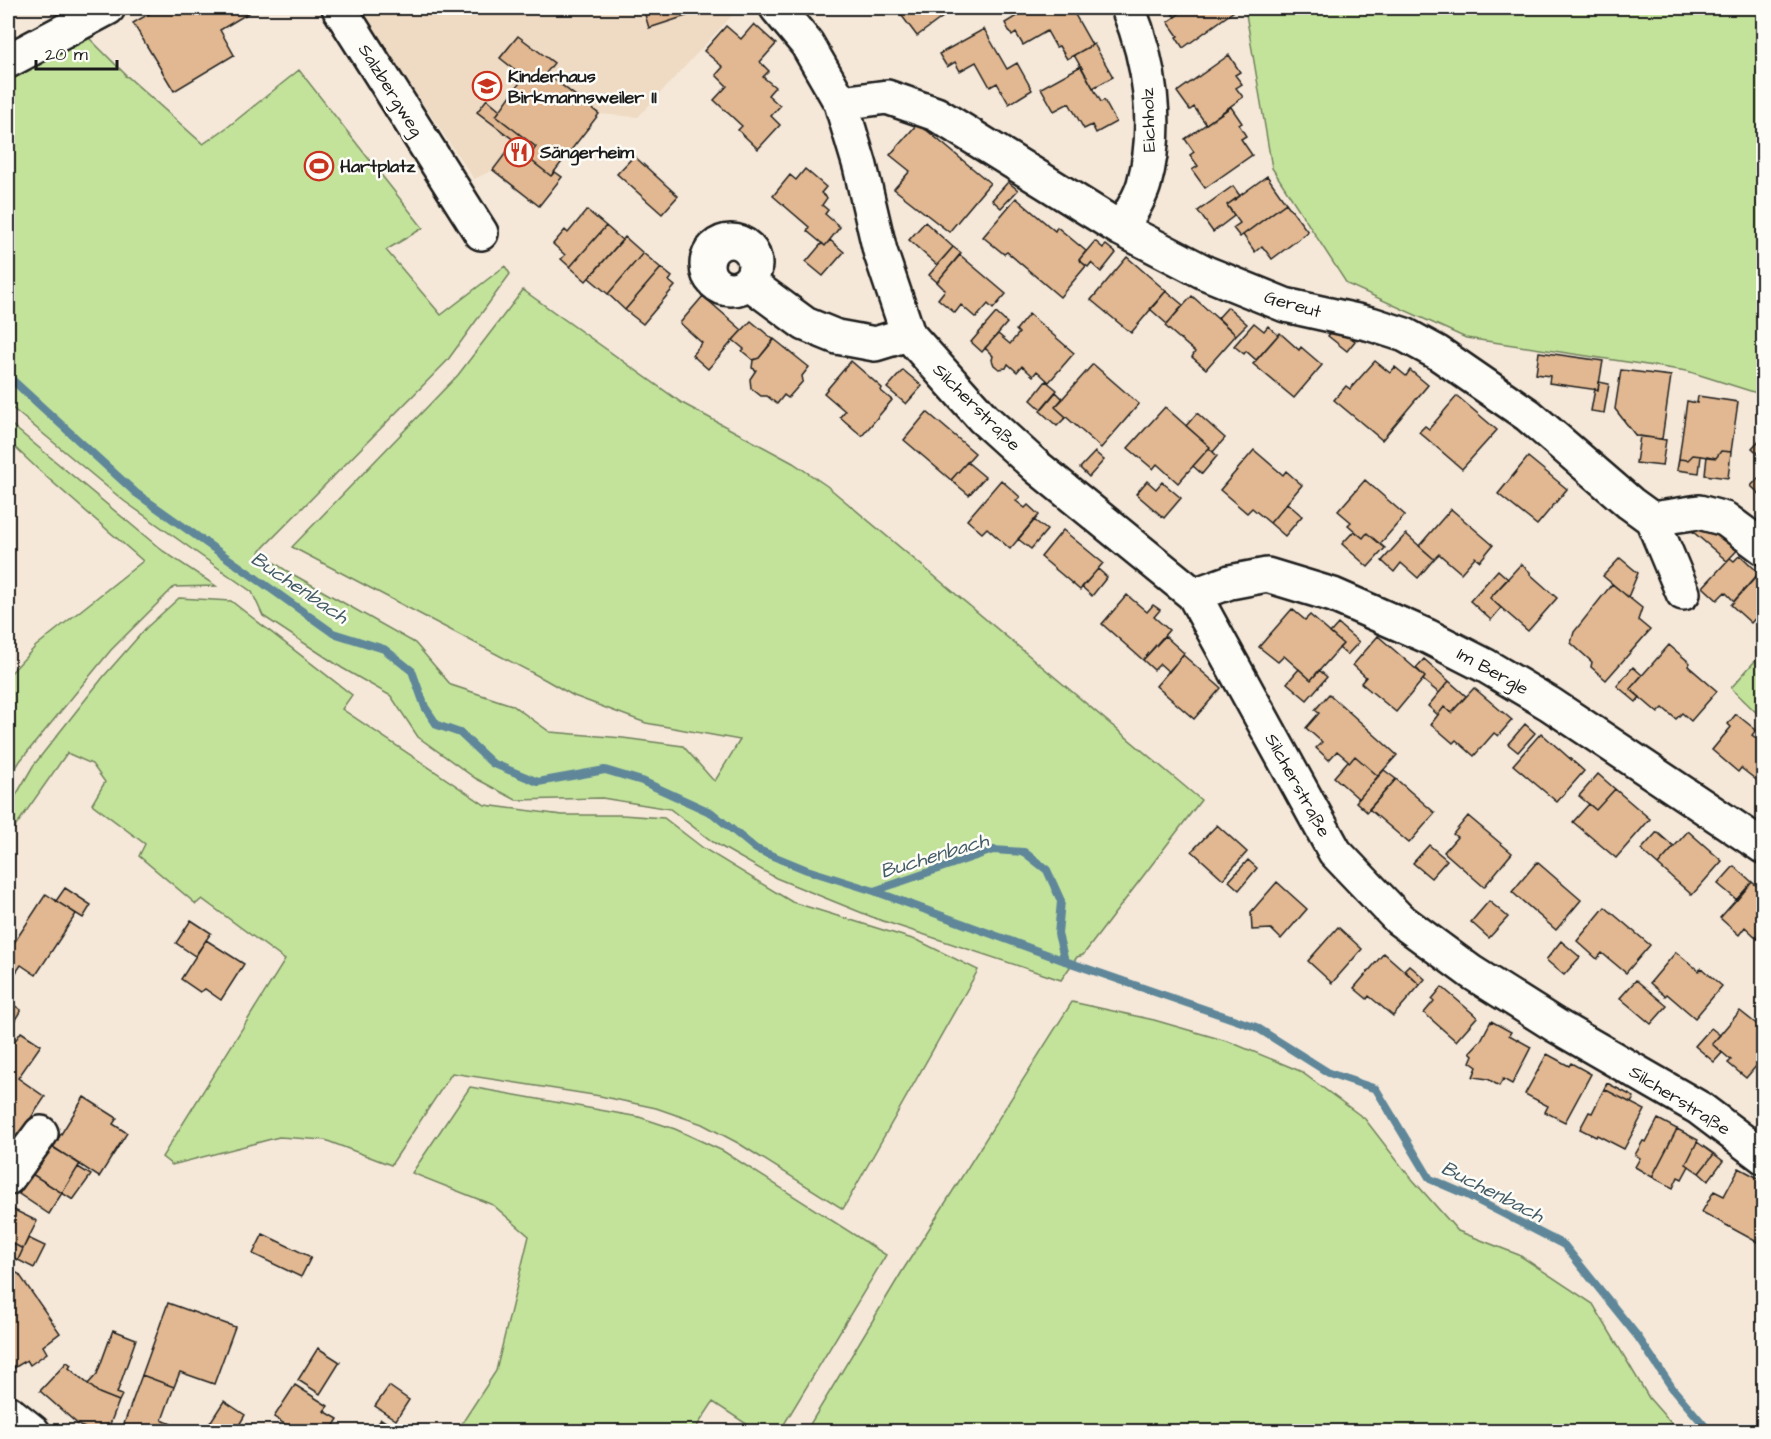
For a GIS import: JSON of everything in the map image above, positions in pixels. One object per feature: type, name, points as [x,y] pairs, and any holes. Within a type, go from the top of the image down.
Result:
[{"type":"street","points":[[8,61],[108,8]]},
{"type":"street","name":"Salzbergweg","points":[[339,8],[481,233]]},
{"type":"street","name":"Silcherstraße","points":[[777,8],[807,44],[841,103],[860,166],[880,251],[908,334],[983,418],[1137,550],[1194,595],[1335,852],[1399,919],[1470,972],[1555,1025],[1700,1108],[1764,1156]]},
{"type":"street","name":"Eichholz","points":[[1121,229],[1143,186],[1151,154],[1151,106],[1137,30],[1128,8]]},
{"type":"street","name":"Gereut","points":[[841,103],[887,97],[936,114],[1121,229],[1206,273],[1285,305],[1371,324],[1405,335],[1438,354],[1528,415],[1630,503],[1652,519]]},
{"type":"street","points":[[748,282],[805,324],[837,337],[875,344],[908,334]]},
{"type":"street","points":[[1683,593],[1652,519],[1699,512],[1725,519],[1764,548]]},
{"type":"street","name":"Im Bergle","points":[[1194,595],[1230,582],[1267,575],[1333,595],[1417,631],[1486,666],[1550,704],[1764,847]]},
{"type":"street","points":[[8,1178],[41,1133]]},
{"type":"shaded area","points":[[358,8],[739,8],[638,117],[599,114],[551,176],[528,158],[536,147],[496,116],[500,110],[487,99],[477,112],[515,141],[493,170],[474,179]]},
{"type":"green space","points":[[1245,8],[1763,8],[1763,395],[1687,371],[1466,338],[1347,284],[1272,168]]},
{"type":"green space","points":[[86,35],[125,76],[203,144],[299,70],[423,228],[386,250],[441,315],[505,266],[510,274],[447,361],[259,552],[287,571],[415,643],[451,685],[512,705],[550,732],[683,746],[715,781],[740,740],[646,723],[574,696],[292,547],[458,375],[523,290],[682,403],[793,463],[827,486],[1201,800],[1083,955],[1077,957],[1061,980],[877,919],[776,878],[713,842],[670,809],[602,798],[516,800],[475,778],[418,737],[391,696],[342,668],[263,616],[252,592],[124,501],[11,407],[8,403],[8,81]]},
{"type":"green space","points":[[8,422],[163,551],[216,586],[174,587],[111,650],[20,761],[8,781],[8,676],[36,646],[143,561],[8,441]]},
{"type":"green space","points":[[179,598],[231,601],[352,695],[342,709],[485,805],[562,815],[664,818],[703,848],[792,902],[919,941],[978,970],[843,1209],[738,1143],[702,1124],[656,1108],[600,1096],[452,1073],[391,1165],[325,1140],[279,1137],[172,1165],[162,1157],[285,960],[202,899],[196,904],[139,856],[145,844],[92,804],[105,782],[92,764],[67,753],[11,833],[8,831],[8,809],[33,766],[104,676],[146,628]]},
{"type":"green space","points":[[1763,652],[1763,719],[1731,688]]},
{"type":"green space","points":[[1072,1002],[1154,1020],[1230,1042],[1300,1071],[1365,1119],[1405,1171],[1458,1231],[1519,1255],[1593,1304],[1649,1398],[1678,1431],[806,1431],[903,1270]]},
{"type":"green space","points":[[470,1087],[639,1117],[675,1129],[723,1151],[886,1255],[780,1431],[757,1431],[713,1402],[694,1431],[457,1431],[496,1371],[529,1236],[493,1205],[412,1173]]},
{"type":"building","points":[[159,8],[257,8],[220,30],[234,55],[174,91],[133,23]]},
{"type":"building","points":[[643,8],[686,8],[689,15],[649,28]]},
{"type":"building","points":[[896,8],[955,8],[917,36]]},
{"type":"building","points":[[1023,8],[1079,8],[1073,11],[1092,45],[1067,59],[1059,46],[1056,47],[1047,31],[1023,45],[1016,33],[1012,36],[1005,23],[1020,14],[1018,10]]},
{"type":"building","points":[[1168,8],[1187,8],[1175,17]]},
{"type":"building","points":[[1187,8],[1232,8],[1234,11],[1183,48],[1168,22]]},
{"type":"building","points":[[754,24],[776,44],[760,62],[769,71],[763,77],[775,87],[768,95],[780,106],[771,116],[780,125],[758,149],[738,130],[742,126],[714,100],[727,86],[716,75],[723,67],[704,51],[726,26],[741,39]]},
{"type":"building","points":[[984,29],[1007,69],[1017,63],[1032,90],[1009,104],[997,83],[990,87],[976,62],[960,71],[955,62],[947,67],[939,54]]},
{"type":"building","points":[[518,36],[554,63],[546,73],[599,114],[551,176],[528,158],[536,147],[496,116],[524,77],[500,58]]},
{"type":"building","points":[[1094,44],[1113,77],[1093,88],[1074,55]]},
{"type":"building","points":[[1229,55],[1240,72],[1235,75],[1242,84],[1236,88],[1243,97],[1206,124],[1194,107],[1190,110],[1177,92]]},
{"type":"building","points":[[1081,66],[1101,102],[1104,100],[1116,122],[1096,133],[1092,125],[1084,129],[1069,103],[1054,111],[1041,88]]},
{"type":"building","name":"Sängerheim","points":[[487,99],[500,110],[496,116],[536,147],[528,158],[551,176],[555,172],[562,177],[539,206],[493,170],[515,141],[477,112]]},
{"type":"building","points":[[1231,107],[1242,123],[1239,125],[1246,136],[1241,139],[1252,155],[1205,188],[1192,170],[1198,166],[1190,155],[1194,152],[1185,139]]},
{"type":"building","points":[[918,123],[990,183],[949,232],[894,189],[910,171],[890,155]]},
{"type":"building","points":[[634,156],[678,196],[662,214],[617,174]]},
{"type":"building","points":[[805,169],[826,187],[821,193],[827,198],[822,205],[828,210],[825,214],[840,227],[825,246],[807,231],[809,227],[773,196],[790,175],[796,180]]},
{"type":"building","points":[[1267,176],[1286,203],[1240,237],[1233,228],[1240,223],[1227,205]]},
{"type":"building","points":[[1008,182],[1018,190],[1001,208],[992,200]]},
{"type":"building","points":[[1233,186],[1240,196],[1227,205],[1234,216],[1213,232],[1198,211]]},
{"type":"building","points":[[1016,198],[1055,231],[1057,227],[1086,251],[1079,260],[1086,266],[1060,297],[1007,252],[1004,254],[983,237]]},
{"type":"building","points":[[1286,203],[1308,232],[1272,259],[1262,246],[1255,252],[1243,235]]},
{"type":"building","points":[[587,210],[606,226],[570,267],[561,259],[565,255],[553,244],[565,230],[568,233]]},
{"type":"building","points":[[925,222],[953,247],[937,265],[909,240]]},
{"type":"building","points":[[606,226],[622,240],[586,281],[570,267]]},
{"type":"building","points":[[625,237],[643,253],[608,294],[589,278]]},
{"type":"building","points":[[830,240],[844,252],[823,276],[806,262],[822,243],[825,246]]},
{"type":"building","points":[[1095,241],[1103,248],[1106,245],[1116,253],[1101,272],[1091,263],[1088,267],[1079,260]]},
{"type":"building","points":[[953,247],[961,253],[937,282],[929,275]]},
{"type":"building","points":[[643,253],[661,268],[625,310],[608,294]]},
{"type":"building","points":[[960,255],[1006,294],[993,309],[988,304],[976,318],[961,305],[955,313],[938,299],[945,290],[937,282]]},
{"type":"building","points":[[1127,257],[1166,291],[1131,333],[1091,300]]},
{"type":"building","points":[[661,268],[672,277],[669,281],[675,286],[643,324],[625,310]]},
{"type":"building","points":[[1166,291],[1183,305],[1167,324],[1150,309]]},
{"type":"building","points":[[703,296],[742,330],[708,369],[692,355],[702,343],[680,323]]},
{"type":"building","points":[[1192,296],[1236,335],[1206,369],[1192,357],[1195,352],[1165,326]]},
{"type":"building","points":[[1228,307],[1247,324],[1236,335],[1218,318]]},
{"type":"building","points":[[996,313],[1007,323],[982,352],[971,342]]},
{"type":"building","points":[[1029,314],[1074,353],[1049,382],[1037,371],[1033,376],[1022,366],[1017,372],[1008,364],[1006,368],[999,369],[994,365],[993,356],[985,348],[998,334],[1010,344],[1019,333],[1016,330]]},
{"type":"building","points":[[751,321],[774,340],[759,358],[753,360],[733,340]]},
{"type":"building","points":[[1254,323],[1264,331],[1268,326],[1278,335],[1256,360],[1246,351],[1244,354],[1234,346]]},
{"type":"building","points":[[1336,326],[1355,341],[1347,351],[1328,336]]},
{"type":"building","points":[[1280,333],[1299,350],[1301,347],[1322,365],[1294,398],[1253,364]]},
{"type":"building","points":[[774,339],[809,367],[802,376],[803,381],[788,398],[784,395],[777,404],[751,388],[750,379],[756,370],[752,368],[753,360],[759,358]]},
{"type":"building","points":[[1539,352],[1603,361],[1598,390],[1549,383],[1550,376],[1536,374]]},
{"type":"building","points":[[851,361],[882,388],[881,391],[892,400],[862,436],[840,417],[845,411],[824,393]]},
{"type":"building","points":[[1375,361],[1390,373],[1395,367],[1406,376],[1410,370],[1428,385],[1382,440],[1334,400],[1346,386],[1350,389]]},
{"type":"building","points":[[1093,364],[1139,404],[1101,448],[1055,407]]},
{"type":"building","points":[[903,370],[922,386],[906,404],[887,388]]},
{"type":"building","points":[[1621,370],[1671,376],[1662,439],[1636,436],[1615,409]]},
{"type":"building","points":[[1046,381],[1057,390],[1041,409],[1031,400]]},
{"type":"building","points":[[1599,382],[1609,384],[1604,413],[1591,411],[1595,389],[1598,390]]},
{"type":"building","points":[[1056,392],[1063,399],[1055,407],[1066,417],[1057,426],[1040,411]]},
{"type":"building","points":[[1457,396],[1497,430],[1462,469],[1419,432],[1425,426],[1429,429]]},
{"type":"building","points":[[1698,396],[1738,402],[1731,452],[1721,451],[1716,458],[1693,455],[1688,460],[1679,459],[1687,401],[1697,403]]},
{"type":"building","points":[[1165,407],[1210,447],[1178,483],[1157,464],[1153,469],[1128,448]]},
{"type":"building","points":[[927,412],[975,453],[951,480],[904,440]]},
{"type":"building","points":[[1197,413],[1225,438],[1213,452],[1186,426]]},
{"type":"building","points":[[1764,435],[1764,459],[1752,448]]},
{"type":"building","points":[[1640,436],[1666,440],[1662,466],[1636,463]]},
{"type":"building","points":[[1209,448],[1217,456],[1202,474],[1193,466]]},
{"type":"building","points":[[1254,450],[1283,475],[1286,471],[1302,485],[1270,523],[1252,508],[1247,513],[1220,490]]},
{"type":"building","points":[[1721,451],[1731,452],[1728,478],[1705,475],[1707,456],[1716,458]]},
{"type":"building","points":[[1095,452],[1104,460],[1089,477],[1080,468]]},
{"type":"building","points":[[1693,455],[1701,456],[1699,473],[1677,470],[1679,459],[1688,460]]},
{"type":"building","points":[[1528,457],[1567,489],[1537,525],[1498,494]]},
{"type":"building","points":[[967,462],[985,477],[969,495],[951,480]]},
{"type":"building","points":[[1764,472],[1764,498],[1751,486]]},
{"type":"building","points":[[1001,480],[1020,497],[1016,501],[1025,508],[1028,505],[1039,515],[1010,549],[987,528],[982,533],[967,520]]},
{"type":"building","points":[[1365,480],[1405,515],[1380,544],[1367,533],[1363,538],[1348,525],[1351,522],[1338,511]]},
{"type":"building","points":[[1147,481],[1156,489],[1162,482],[1181,498],[1164,518],[1136,494]]},
{"type":"building","points":[[1287,503],[1302,516],[1285,536],[1270,523]]},
{"type":"building","points":[[1451,509],[1493,545],[1480,561],[1475,557],[1461,573],[1439,554],[1434,559],[1419,546]]},
{"type":"building","points":[[1034,520],[1047,530],[1031,549],[1018,539]]},
{"type":"building","points":[[1702,520],[1745,542],[1727,561],[1692,531]]},
{"type":"building","points":[[1063,530],[1103,563],[1080,590],[1041,557]]},
{"type":"building","points":[[1354,531],[1363,538],[1367,533],[1385,548],[1368,567],[1342,544]]},
{"type":"building","points":[[1406,534],[1434,559],[1418,578],[1401,563],[1394,572],[1382,561]]},
{"type":"building","points":[[1740,555],[1759,573],[1734,601],[1725,592],[1717,600],[1703,587],[1730,558],[1734,561]]},
{"type":"building","points":[[1620,558],[1638,573],[1628,597],[1603,576]]},
{"type":"building","points":[[1521,564],[1557,598],[1528,631],[1490,598]]},
{"type":"building","points":[[1098,569],[1107,577],[1092,596],[1082,587]]},
{"type":"building","points":[[1498,570],[1508,579],[1490,598],[1501,608],[1491,620],[1470,601]]},
{"type":"building","points":[[1757,576],[1764,582],[1764,614],[1760,613],[1751,623],[1731,605]]},
{"type":"building","points":[[1612,584],[1642,608],[1638,620],[1650,630],[1606,680],[1591,667],[1592,662],[1571,643],[1574,632]]},
{"type":"building","points":[[1127,595],[1147,612],[1153,605],[1160,610],[1154,617],[1169,630],[1143,660],[1102,624]]},
{"type":"building","points":[[1292,609],[1305,620],[1310,615],[1343,644],[1311,680],[1284,656],[1278,662],[1259,647]]},
{"type":"building","points":[[1338,624],[1359,642],[1347,655],[1339,648],[1343,644],[1330,633]]},
{"type":"building","points":[[1165,636],[1184,653],[1169,672],[1160,664],[1154,670],[1143,660]]},
{"type":"building","points":[[1378,636],[1425,677],[1396,712],[1361,683],[1366,677],[1353,665]]},
{"type":"building","points":[[1669,645],[1690,663],[1688,666],[1717,691],[1691,721],[1682,713],[1676,719],[1663,708],[1658,713],[1630,689]]},
{"type":"building","points":[[1183,655],[1221,688],[1194,719],[1156,686]]},
{"type":"building","points":[[1424,659],[1449,681],[1439,693],[1423,680],[1425,677],[1416,668]]},
{"type":"building","points":[[1633,667],[1642,675],[1630,689],[1640,697],[1636,702],[1617,686]]},
{"type":"building","points":[[1299,669],[1311,680],[1319,670],[1327,677],[1307,700],[1287,683]]},
{"type":"building","points":[[1449,681],[1466,696],[1451,713],[1444,707],[1438,715],[1428,706]]},
{"type":"building","points":[[1474,688],[1512,720],[1498,736],[1494,733],[1474,756],[1456,740],[1453,743],[1431,724],[1444,707],[1451,713]]},
{"type":"building","points":[[1329,694],[1397,755],[1378,776],[1355,756],[1350,762],[1337,751],[1329,760],[1316,748],[1322,742],[1306,728],[1319,713],[1315,710]]},
{"type":"building","points":[[1736,714],[1756,730],[1752,735],[1764,744],[1764,776],[1759,782],[1741,768],[1738,772],[1712,750],[1731,727],[1728,724]]},
{"type":"building","points":[[1525,724],[1535,733],[1518,752],[1508,744]]},
{"type":"building","points":[[1541,733],[1584,771],[1557,802],[1513,765]]},
{"type":"building","points":[[1355,756],[1378,776],[1359,799],[1334,777]]},
{"type":"building","points":[[1384,770],[1396,779],[1367,812],[1356,802]]},
{"type":"building","points":[[1598,774],[1615,789],[1596,810],[1579,796]]},
{"type":"building","points":[[1396,779],[1435,813],[1409,843],[1369,809]]},
{"type":"building","points":[[1615,789],[1650,819],[1616,858],[1573,822],[1589,804],[1596,810]]},
{"type":"building","points":[[1468,816],[1512,853],[1484,887],[1444,852],[1457,837],[1453,834]]},
{"type":"building","points":[[1217,825],[1247,852],[1223,879],[1192,851]]},
{"type":"building","points":[[1688,831],[1722,861],[1692,895],[1658,865]]},
{"type":"building","points":[[1657,832],[1674,847],[1658,865],[1641,850]]},
{"type":"building","points":[[1429,845],[1447,860],[1431,878],[1413,863]]},
{"type":"building","points":[[1248,860],[1257,868],[1239,890],[1229,881]]},
{"type":"building","points":[[1537,862],[1581,900],[1556,930],[1512,892]]},
{"type":"building","points":[[1734,866],[1752,882],[1737,900],[1718,884]]},
{"type":"building","points":[[1277,882],[1307,909],[1281,939],[1271,929],[1252,930],[1251,912]]},
{"type":"building","points":[[1752,882],[1764,892],[1764,937],[1760,941],[1745,927],[1739,935],[1720,918]]},
{"type":"building","points":[[65,888],[91,905],[83,918],[56,901]]},
{"type":"building","points":[[46,894],[76,914],[36,975],[21,965],[15,974],[8,969],[8,952]]},
{"type":"building","points":[[1489,901],[1508,917],[1489,938],[1471,922]]},
{"type":"building","points":[[1605,907],[1650,945],[1626,973],[1602,953],[1597,959],[1577,941]]},
{"type":"building","points":[[191,920],[211,933],[195,956],[176,943]]},
{"type":"building","points":[[1338,927],[1362,949],[1332,983],[1308,961]]},
{"type":"building","points":[[206,940],[244,964],[221,1000],[205,989],[200,992],[181,979]]},
{"type":"building","points":[[1561,941],[1580,957],[1564,975],[1546,960]]},
{"type":"building","points":[[1676,952],[1699,971],[1701,968],[1722,986],[1695,1018],[1650,983]]},
{"type":"building","points":[[1384,953],[1420,985],[1393,1016],[1369,996],[1367,999],[1354,988]]},
{"type":"building","points":[[1409,965],[1425,979],[1420,985],[1404,970]]},
{"type":"building","points":[[1636,980],[1667,1006],[1651,1024],[1620,998]]},
{"type":"building","points":[[1442,987],[1477,1017],[1456,1041],[1424,1013]]},
{"type":"building","points":[[8,1001],[21,1010],[8,1031]]},
{"type":"building","points":[[1740,1011],[1764,1030],[1764,1057],[1746,1078],[1728,1063],[1731,1060],[1712,1044]]},
{"type":"building","points":[[1491,1021],[1511,1032],[1509,1035],[1531,1047],[1512,1084],[1503,1079],[1499,1086],[1488,1079],[1473,1077],[1477,1067],[1470,1062],[1473,1055],[1470,1052],[1481,1040]]},
{"type":"building","points":[[1711,1028],[1720,1035],[1712,1044],[1722,1053],[1714,1062],[1695,1046]]},
{"type":"building","points":[[21,1032],[41,1045],[18,1078],[45,1097],[8,1152],[8,1051]]},
{"type":"building","points":[[1547,1054],[1569,1066],[1571,1063],[1591,1074],[1565,1122],[1545,1112],[1548,1106],[1525,1094]]},
{"type":"building","points":[[1607,1083],[1634,1097],[1631,1103],[1604,1089]]},
{"type":"building","points":[[1604,1089],[1645,1110],[1624,1149],[1580,1129],[1589,1112],[1592,1113]]},
{"type":"building","points":[[84,1097],[117,1118],[113,1124],[127,1133],[99,1177],[53,1147]]},
{"type":"building","points":[[1658,1119],[1677,1129],[1652,1177],[1635,1167],[1640,1158],[1635,1155],[1643,1141],[1646,1142]]},
{"type":"building","points":[[1677,1129],[1698,1140],[1686,1164],[1689,1166],[1682,1179],[1678,1177],[1673,1188],[1652,1177]]},
{"type":"building","points":[[1697,1142],[1714,1154],[1699,1173],[1686,1164]]},
{"type":"building","points":[[49,1145],[80,1164],[62,1193],[32,1174]]},
{"type":"building","points":[[1714,1154],[1723,1161],[1708,1181],[1699,1173]]},
{"type":"building","points":[[78,1167],[91,1175],[73,1200],[62,1193]]},
{"type":"building","points":[[1739,1168],[1764,1181],[1764,1231],[1757,1242],[1702,1212],[1714,1191],[1724,1196]]},
{"type":"building","points":[[32,1174],[62,1193],[49,1214],[19,1194]]},
{"type":"building","points":[[8,1207],[37,1221],[23,1249],[8,1241]]},
{"type":"building","points":[[1764,1231],[1764,1246],[1757,1242]]},
{"type":"building","points":[[263,1234],[311,1257],[301,1277],[253,1254]]},
{"type":"building","points":[[28,1238],[45,1246],[34,1268],[18,1260]]},
{"type":"building","points":[[8,1241],[23,1249],[18,1260],[8,1255]]},
{"type":"building","points":[[8,1269],[19,1274],[60,1333],[43,1346],[47,1353],[30,1365],[27,1360],[14,1368],[8,1357]]},
{"type":"building","points":[[168,1303],[235,1327],[214,1384],[180,1372],[174,1387],[142,1375]]},
{"type":"building","points":[[113,1330],[136,1339],[117,1393],[122,1395],[119,1401],[99,1393],[88,1384],[97,1374]]},
{"type":"building","points":[[318,1348],[340,1362],[320,1394],[298,1380]]},
{"type":"building","points":[[67,1362],[71,1365],[69,1368],[99,1393],[119,1401],[107,1432],[95,1432],[80,1426],[40,1391]]},
{"type":"building","points":[[142,1375],[174,1387],[162,1420],[171,1424],[168,1432],[121,1432]]},
{"type":"building","points":[[295,1385],[328,1406],[324,1411],[338,1419],[330,1432],[288,1432],[283,1429],[286,1425],[274,1417]]},
{"type":"building","points":[[389,1386],[409,1400],[396,1420],[375,1406]]},
{"type":"building","points":[[224,1401],[245,1415],[235,1432],[204,1432]]},
{"type":"building","points":[[381,1419],[401,1432],[373,1432]]},
{"type":"waterway","name":"Buchenbach","points":[[8,376],[136,493],[333,633],[384,649],[412,671],[425,707],[437,725],[460,733],[492,763],[538,782],[605,770],[642,781],[712,813],[756,849],[807,870],[874,891],[1065,961],[1256,1027],[1329,1073],[1376,1089],[1430,1179],[1465,1194],[1564,1245],[1638,1337],[1673,1389],[1710,1432]]},
{"type":"waterway","name":"Buchenbach","points":[[874,891],[993,850],[1024,852],[1047,870],[1061,901],[1058,934],[1065,961]]},
{"type":"place","name":"Kinderhaus Birkmannsweiler II","points":[[487,86]]},
{"type":"place","name":"Sängerheim","points":[[519,152]]},
{"type":"place","name":"Hartplatz","points":[[319,166]]}]
